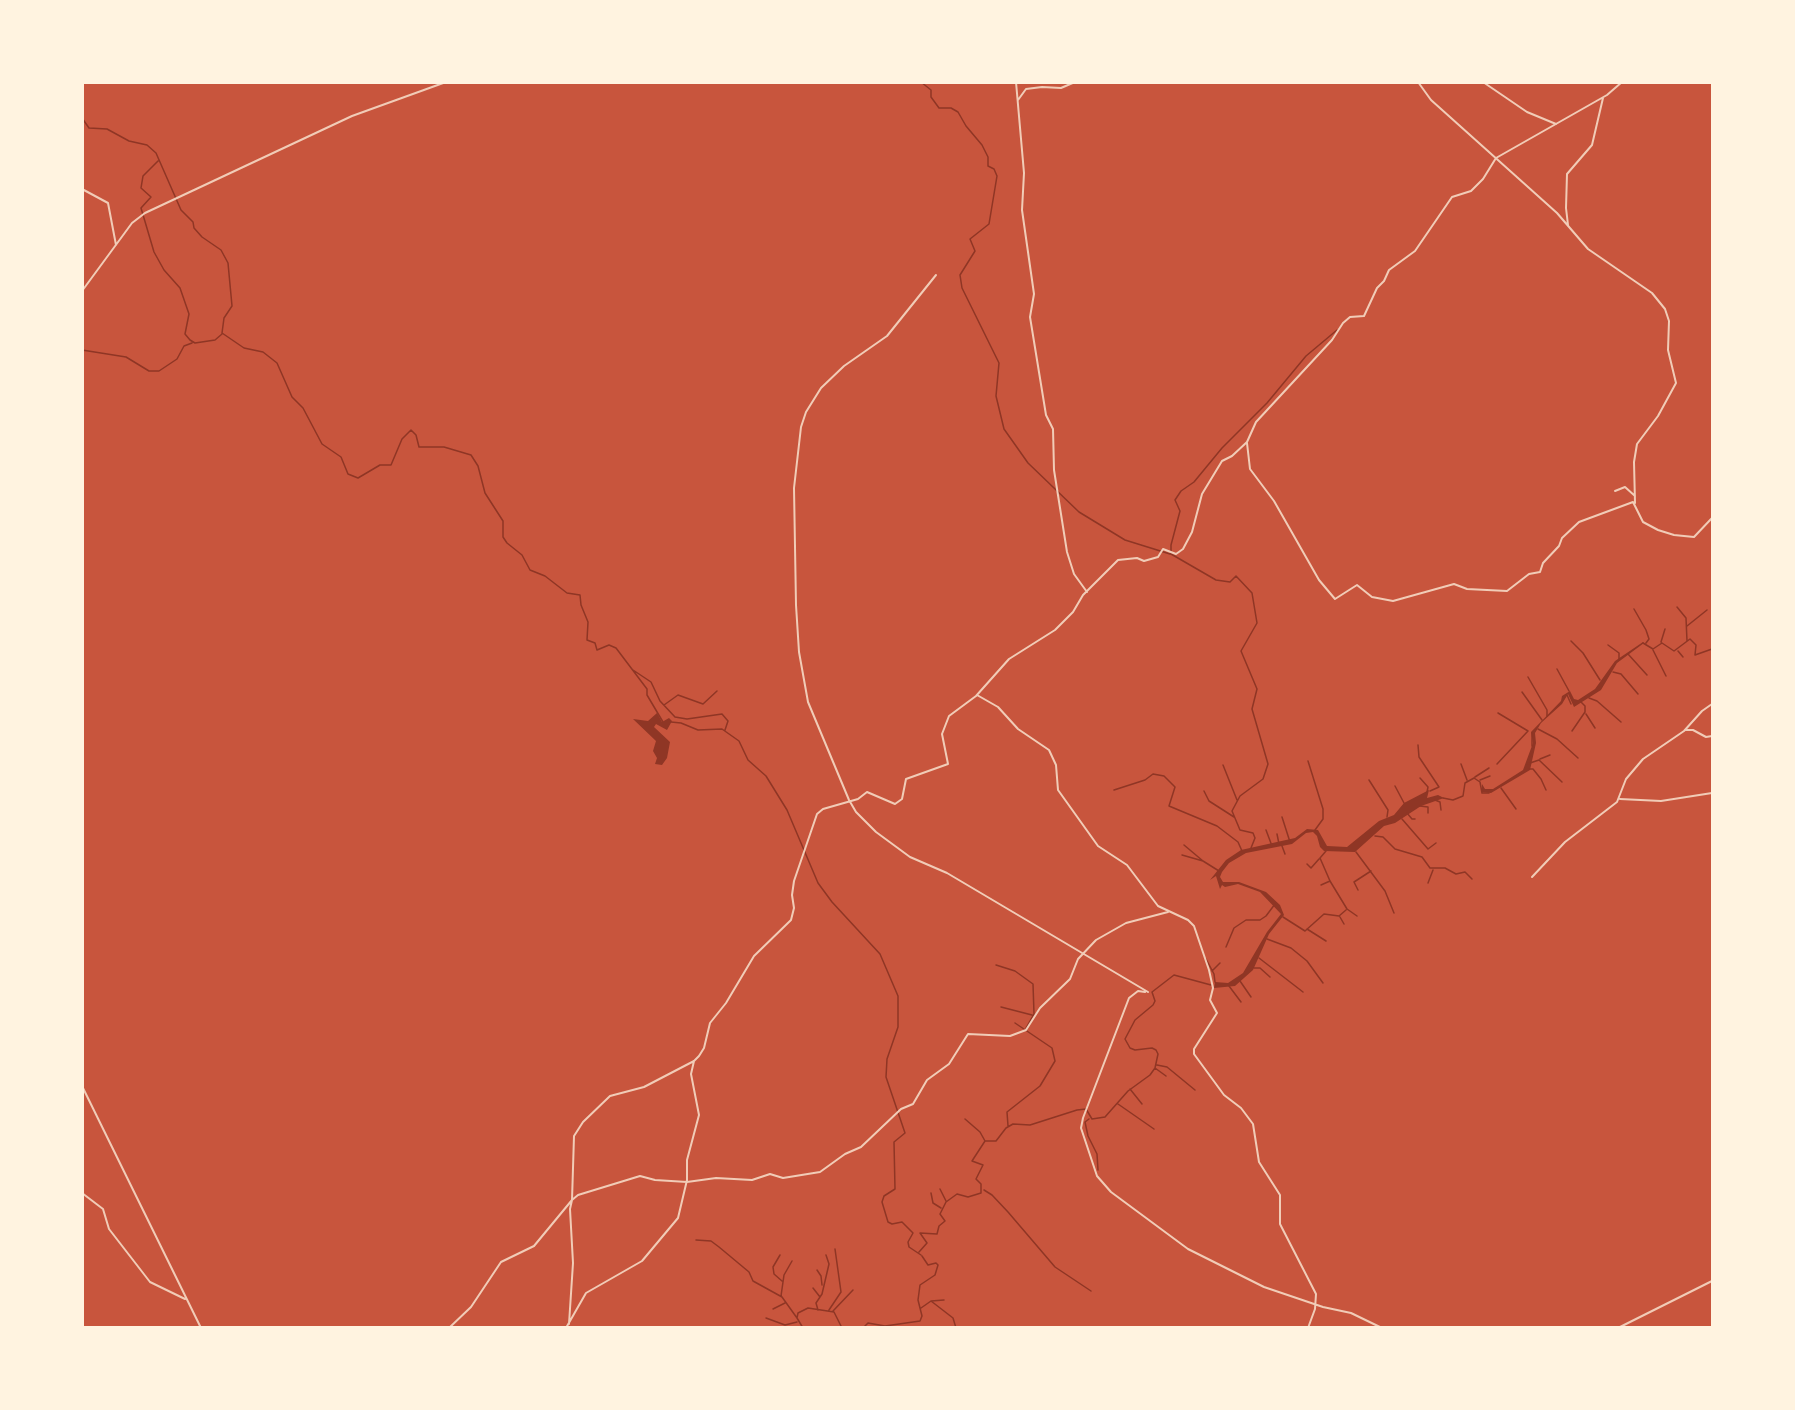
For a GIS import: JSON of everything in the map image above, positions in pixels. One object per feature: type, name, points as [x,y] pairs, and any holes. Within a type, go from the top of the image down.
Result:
[{"type":"street","points":[[82,291],[132,223],[145,213],[352,116],[446,82]]},
{"type":"street","points":[[1016,82],[1024,173],[1022,210],[1034,294],[1030,317],[1046,415],[1053,429],[1054,470],[1067,552],[1073,572],[1087,592]]},
{"type":"street","points":[[1018,100],[1026,89],[1061,88],[1075,82]]},
{"type":"street","points":[[1418,82],[1431,100],[1512,170],[1569,226],[1588,249],[1652,293],[1667,314],[1668,350],[1675,388],[1637,444],[1634,462],[1635,503],[1643,522],[1674,535],[1694,537],[1713,518]]},
{"type":"street","points":[[1483,82],[1527,112],[1556,124]]},
{"type":"street","points":[[566,1328],[586,1293],[642,1261],[669,1229],[681,1208],[687,1182],[687,1160],[699,1115],[691,1074],[694,1061],[704,1048],[710,1023],[726,1003],[754,956],[792,920],[795,908],[792,895],[794,881],[817,814],[823,809],[858,799],[867,792],[895,804],[902,799],[906,779],[948,764],[943,744],[945,723],[949,716],[977,694],[1013,656],[1056,630],[1087,592],[1118,560],[1137,558],[1144,561],[1158,557],[1163,549],[1179,554],[1192,532],[1202,494],[1222,461],[1232,456],[1247,442],[1256,422],[1332,340],[1343,323],[1350,317],[1364,315],[1389,270],[1418,248],[1445,204],[1454,195],[1471,191],[1483,179],[1496,158],[1602,98],[1622,82]]},
{"type":"street","points":[[1569,226],[1566,208],[1567,174],[1592,145],[1602,98]]},
{"type":"street","points":[[82,189],[108,203],[116,245]]},
{"type":"street","points":[[936,275],[887,336],[844,366],[821,388],[806,412],[801,427],[795,488],[799,652],[808,702],[849,800],[856,812],[899,851],[947,873],[1148,992],[1138,991],[1129,998],[1083,1118],[1082,1128],[1090,1162],[1097,1176],[1111,1192],[1188,1249],[1264,1287],[1351,1313],[1382,1328]]},
{"type":"street","points":[[1247,442],[1250,469],[1274,501],[1319,580],[1335,598],[1357,585],[1372,597],[1393,602],[1454,585],[1467,589],[1507,591],[1529,574],[1540,572],[1543,563],[1559,546],[1562,538],[1579,522],[1589,516],[1602,515],[1605,510],[1635,503]]},
{"type":"street","points":[[1615,491],[1627,488],[1635,497]]},
{"type":"street","points":[[977,694],[998,707],[1018,729],[1049,750],[1056,765],[1058,790],[1084,828],[1103,850],[1127,865],[1158,906],[1184,917],[1194,926],[1213,986],[1209,998],[1217,1013],[1194,1049],[1194,1054],[1224,1095],[1241,1108],[1253,1124],[1259,1162],[1280,1195],[1280,1224],[1316,1294],[1316,1304],[1308,1328]]},
{"type":"street","points":[[1532,877],[1565,842],[1609,810],[1619,799],[1626,779],[1643,759],[1686,730],[1702,711],[1713,704]]},
{"type":"street","points":[[1686,730],[1693,730],[1706,737],[1713,736]]},
{"type":"street","points":[[1619,799],[1661,801],[1713,793]]},
{"type":"street","points":[[449,1328],[471,1307],[501,1262],[534,1246],[572,1200],[635,1176],[687,1182],[716,1178],[752,1180],[770,1174],[783,1178],[820,1172],[845,1154],[861,1147],[901,1109],[913,1104],[927,1080],[950,1064],[968,1034],[1010,1036],[1026,1030],[1040,1008],[1070,979],[1083,952],[1110,930],[1144,917],[1168,912]]},
{"type":"street","points":[[569,1324],[573,1263],[569,1224],[574,1136],[583,1122],[610,1096],[644,1087],[694,1061]]},
{"type":"street","points":[[82,1086],[201,1328]]},
{"type":"street","points":[[82,1193],[103,1209],[109,1229],[150,1282],[186,1299]]},
{"type":"street","points":[[1618,1328],[1713,1281]]},
{"type":"shaded area","points":[[1643,642],[1617,663],[1601,690],[1574,707],[1568,694],[1562,704],[1541,723],[1535,733],[1536,743],[1530,770],[1491,793],[1482,792],[1482,784],[1485,789],[1493,789],[1523,770],[1533,743],[1531,732],[1561,701],[1562,696],[1570,691],[1574,699],[1578,700],[1595,689],[1615,661]]},
{"type":"shaded area","points":[[657,713],[662,722],[669,718],[672,721],[667,730],[656,724],[654,727],[670,742],[667,758],[662,765],[655,764],[657,758],[653,751],[656,741],[633,719],[648,721]]},
{"type":"shaded area","points":[[1429,790],[1427,798],[1438,795],[1444,798],[1421,806],[1395,823],[1384,826],[1355,852],[1324,851],[1313,832],[1306,833],[1292,844],[1246,853],[1229,863],[1220,877],[1223,882],[1239,882],[1266,892],[1280,905],[1284,915],[1269,934],[1253,970],[1235,986],[1214,988],[1215,982],[1228,983],[1243,973],[1267,932],[1281,914],[1260,892],[1238,884],[1225,887],[1222,885],[1220,889],[1216,876],[1210,880],[1226,860],[1241,850],[1295,838],[1307,829],[1318,830],[1327,846],[1347,847],[1379,821],[1394,815],[1404,803]]},
{"type":"waterway","points":[[921,82],[931,90],[931,97],[939,108],[951,108],[958,112],[982,145],[988,157],[988,166],[994,169],[997,176],[989,224],[970,239],[975,251],[960,275],[962,288],[999,363],[996,396],[1004,429],[1028,463],[1079,512],[1125,540],[1170,554]]},
{"type":"waterway","points":[[82,118],[89,128],[107,129],[129,141],[147,145],[156,153],[181,210],[193,222],[194,228],[202,237],[221,250],[228,263],[232,306],[224,318],[222,333],[244,348],[263,352],[277,363],[292,397],[303,408],[322,444],[341,457],[348,474],[358,478],[380,465],[391,465],[402,439],[411,430],[416,435],[419,447],[444,447],[471,455],[478,466],[485,493],[503,521],[503,537],[507,543],[522,555],[530,570],[545,576],[567,593],[580,595],[581,605],[588,622],[587,640],[595,643],[597,650],[609,645],[616,648],[647,689],[647,695],[663,722]]},
{"type":"waterway","points":[[158,161],[143,176],[141,188],[151,197],[141,208],[154,252],[164,270],[180,288],[189,314],[185,334],[195,343],[215,340],[222,334]]},
{"type":"waterway","points":[[1251,848],[1255,838],[1253,833],[1240,830],[1232,811],[1240,796],[1263,779],[1268,764],[1252,709],[1257,689],[1241,651],[1257,623],[1252,593],[1236,576],[1230,582],[1216,580],[1171,554],[1171,545],[1180,511],[1175,500],[1181,491],[1194,482],[1222,448],[1267,403],[1306,356],[1337,330]]},
{"type":"waterway","points":[[82,350],[126,357],[149,371],[159,371],[177,359],[184,346],[192,343]]},
{"type":"waterway","points":[[1677,607],[1686,618],[1687,641]]},
{"type":"waterway","points":[[1634,609],[1646,630],[1649,639],[1646,643]]},
{"type":"waterway","points":[[1687,626],[1707,610]]},
{"type":"waterway","points":[[1661,642],[1665,629]]},
{"type":"waterway","points":[[1643,643],[1653,649],[1662,643],[1674,651],[1690,639],[1696,645],[1695,655],[1712,649]]},
{"type":"waterway","points":[[1571,641],[1583,653],[1600,680]]},
{"type":"waterway","points":[[1608,645],[1619,653],[1619,659]]},
{"type":"waterway","points":[[1653,650],[1666,676]]},
{"type":"waterway","points":[[1678,651],[1683,657]]},
{"type":"waterway","points":[[1628,654],[1647,675]]},
{"type":"waterway","points":[[1557,669],[1569,691]]},
{"type":"waterway","points":[[633,670],[651,682],[660,701],[675,717],[687,719],[722,714],[728,721],[725,730]]},
{"type":"waterway","points":[[1613,672],[1621,674],[1638,694]]},
{"type":"waterway","points":[[1528,677],[1547,710],[1547,716]]},
{"type":"waterway","points":[[664,705],[678,695],[703,704],[717,691]]},
{"type":"waterway","points":[[1522,692],[1542,720]]},
{"type":"waterway","points":[[1567,695],[1571,704]]},
{"type":"waterway","points":[[1589,698],[1597,701],[1621,722]]},
{"type":"waterway","points":[[1572,731],[1585,712],[1585,706],[1581,702]]},
{"type":"waterway","points":[[1498,713],[1528,731]]},
{"type":"waterway","points":[[1586,714],[1595,728]]},
{"type":"waterway","points":[[671,722],[681,723],[698,730],[722,729],[739,741],[748,760],[766,776],[787,810],[818,883],[832,902],[880,954],[898,996],[898,1027],[887,1059],[886,1077],[905,1133],[894,1142],[895,1189],[884,1196],[882,1202],[888,1222],[892,1224],[902,1222],[913,1233],[908,1242],[909,1247],[921,1255]]},
{"type":"waterway","points":[[1538,729],[1557,739],[1578,758]]},
{"type":"waterway","points":[[1497,764],[1528,731]]},
{"type":"waterway","points":[[1532,733],[1532,746]]},
{"type":"waterway","points":[[1418,745],[1419,757],[1439,787],[1430,791]]},
{"type":"waterway","points":[[1540,759],[1550,755]]},
{"type":"waterway","points":[[1527,764],[1539,760],[1562,782]]},
{"type":"waterway","points":[[1308,761],[1323,809],[1323,819],[1315,830]]},
{"type":"waterway","points":[[1461,764],[1467,780]]},
{"type":"waterway","points":[[1223,765],[1237,800]]},
{"type":"waterway","points":[[1475,777],[1489,768]]},
{"type":"waterway","points":[[1529,769],[1533,769],[1546,790]]},
{"type":"waterway","points":[[1114,790],[1145,780],[1153,774],[1164,776],[1175,787],[1169,806],[1217,826],[1238,842],[1242,851]]},
{"type":"waterway","points":[[1480,780],[1490,776]]},
{"type":"waterway","points":[[1420,778],[1428,787],[1427,792]]},
{"type":"waterway","points":[[1443,798],[1453,800],[1463,796],[1465,783],[1474,778],[1480,782],[1482,793],[1489,793]]},
{"type":"waterway","points":[[1369,780],[1388,810],[1387,817]]},
{"type":"waterway","points":[[1395,786],[1404,803]]},
{"type":"waterway","points":[[1501,788],[1516,809]]},
{"type":"waterway","points":[[1204,791],[1209,801],[1234,817]]},
{"type":"waterway","points":[[1435,800],[1440,802],[1441,810]]},
{"type":"waterway","points":[[1420,806],[1428,807],[1428,813]]},
{"type":"waterway","points":[[1407,813],[1415,819]]},
{"type":"waterway","points":[[1282,817],[1290,842]]},
{"type":"waterway","points":[[1402,819],[1428,849],[1436,843]]},
{"type":"waterway","points":[[1266,830],[1272,846]]},
{"type":"waterway","points":[[1277,834],[1279,844]]},
{"type":"waterway","points":[[1375,836],[1383,837],[1395,849],[1422,857],[1430,868],[1445,868],[1456,874],[1465,872],[1472,879]]},
{"type":"waterway","points":[[1184,845],[1203,861]]},
{"type":"waterway","points":[[1282,846],[1285,854]]},
{"type":"waterway","points":[[1326,851],[1320,858],[1330,881],[1347,909],[1357,916]]},
{"type":"waterway","points":[[1356,852],[1385,891],[1394,913]]},
{"type":"waterway","points":[[1182,855],[1203,861],[1219,871]]},
{"type":"waterway","points":[[1307,864],[1311,868],[1319,859]]},
{"type":"waterway","points":[[1428,883],[1433,870]]},
{"type":"waterway","points":[[1358,890],[1354,882],[1371,871]]},
{"type":"waterway","points":[[1321,885],[1330,881]]},
{"type":"waterway","points":[[1226,947],[1234,928],[1246,920],[1260,920],[1275,904]]},
{"type":"waterway","points":[[1283,917],[1305,931],[1324,914],[1339,916],[1346,910]]},
{"type":"waterway","points":[[1340,917],[1344,924]]},
{"type":"waterway","points":[[1307,929],[1326,941]]},
{"type":"waterway","points":[[1267,939],[1291,948],[1307,961],[1323,983]]},
{"type":"waterway","points":[[1259,958],[1303,992]]},
{"type":"waterway","points":[[1206,959],[1214,974],[1215,982]]},
{"type":"waterway","points":[[1212,971],[1220,963]]},
{"type":"waterway","points":[[996,965],[1015,971],[1033,984],[1034,1014],[1026,1028]]},
{"type":"waterway","points":[[1254,968],[1260,968],[1270,977]]},
{"type":"waterway","points":[[919,1252],[927,1243],[920,1233],[937,1234],[939,1226],[945,1221],[940,1214],[946,1202],[957,1194],[968,1197],[981,1193],[981,1184],[976,1179],[983,1165],[972,1161],[985,1141],[996,1141],[1006,1128],[1013,1124],[1030,1125],[1077,1110],[1086,1109],[1092,1119],[1105,1117],[1128,1091],[1150,1075],[1155,1068],[1158,1054],[1156,1050],[1152,1048],[1135,1050],[1130,1048],[1125,1039],[1135,1020],[1153,1005],[1155,1001],[1152,992],[1174,975],[1211,985]]},
{"type":"waterway","points":[[1240,981],[1251,997]]},
{"type":"waterway","points":[[1229,986],[1241,1002]]},
{"type":"waterway","points":[[1001,1007],[1032,1015]]},
{"type":"waterway","points":[[1008,1126],[1007,1112],[1040,1086],[1055,1061],[1052,1048],[1015,1023]]},
{"type":"waterway","points":[[1157,1065],[1167,1067],[1195,1090]]},
{"type":"waterway","points":[[1155,1068],[1166,1076]]},
{"type":"waterway","points":[[1130,1089],[1142,1104]]},
{"type":"waterway","points":[[1118,1104],[1154,1129]]},
{"type":"waterway","points":[[965,1119],[980,1132],[985,1141]]},
{"type":"waterway","points":[[1089,1119],[1085,1122],[1088,1136],[1097,1154],[1098,1170]]},
{"type":"waterway","points":[[940,1189],[946,1201]]},
{"type":"waterway","points":[[984,1190],[1008,1212],[1055,1267],[1091,1291]]},
{"type":"waterway","points":[[931,1193],[933,1203],[941,1208]]},
{"type":"waterway","points":[[696,1240],[711,1241],[719,1247],[749,1272],[753,1281],[782,1297],[797,1318]]},
{"type":"waterway","points":[[829,1310],[841,1292],[835,1249]]},
{"type":"waterway","points":[[780,1255],[773,1267],[774,1274],[782,1281]]},
{"type":"waterway","points":[[818,1310],[816,1303],[822,1294],[829,1264],[826,1255]]},
{"type":"waterway","points":[[863,1328],[868,1323],[885,1326],[920,1321],[922,1316],[918,1300],[920,1285],[935,1275],[938,1265],[936,1263],[928,1265],[922,1256]]},
{"type":"waterway","points":[[781,1296],[784,1275],[792,1261]]},
{"type":"waterway","points":[[817,1270],[821,1276],[822,1285]]},
{"type":"waterway","points":[[813,1288],[820,1297]]},
{"type":"waterway","points":[[833,1311],[853,1290]]},
{"type":"waterway","points":[[931,1301],[944,1300]]},
{"type":"waterway","points":[[921,1308],[931,1301],[953,1318],[956,1328]]},
{"type":"waterway","points":[[773,1309],[785,1303]]},
{"type":"waterway","points":[[803,1328],[797,1318],[798,1313],[808,1308],[834,1312],[842,1328]]},
{"type":"waterway","points":[[766,1318],[785,1325],[797,1322]]}]
